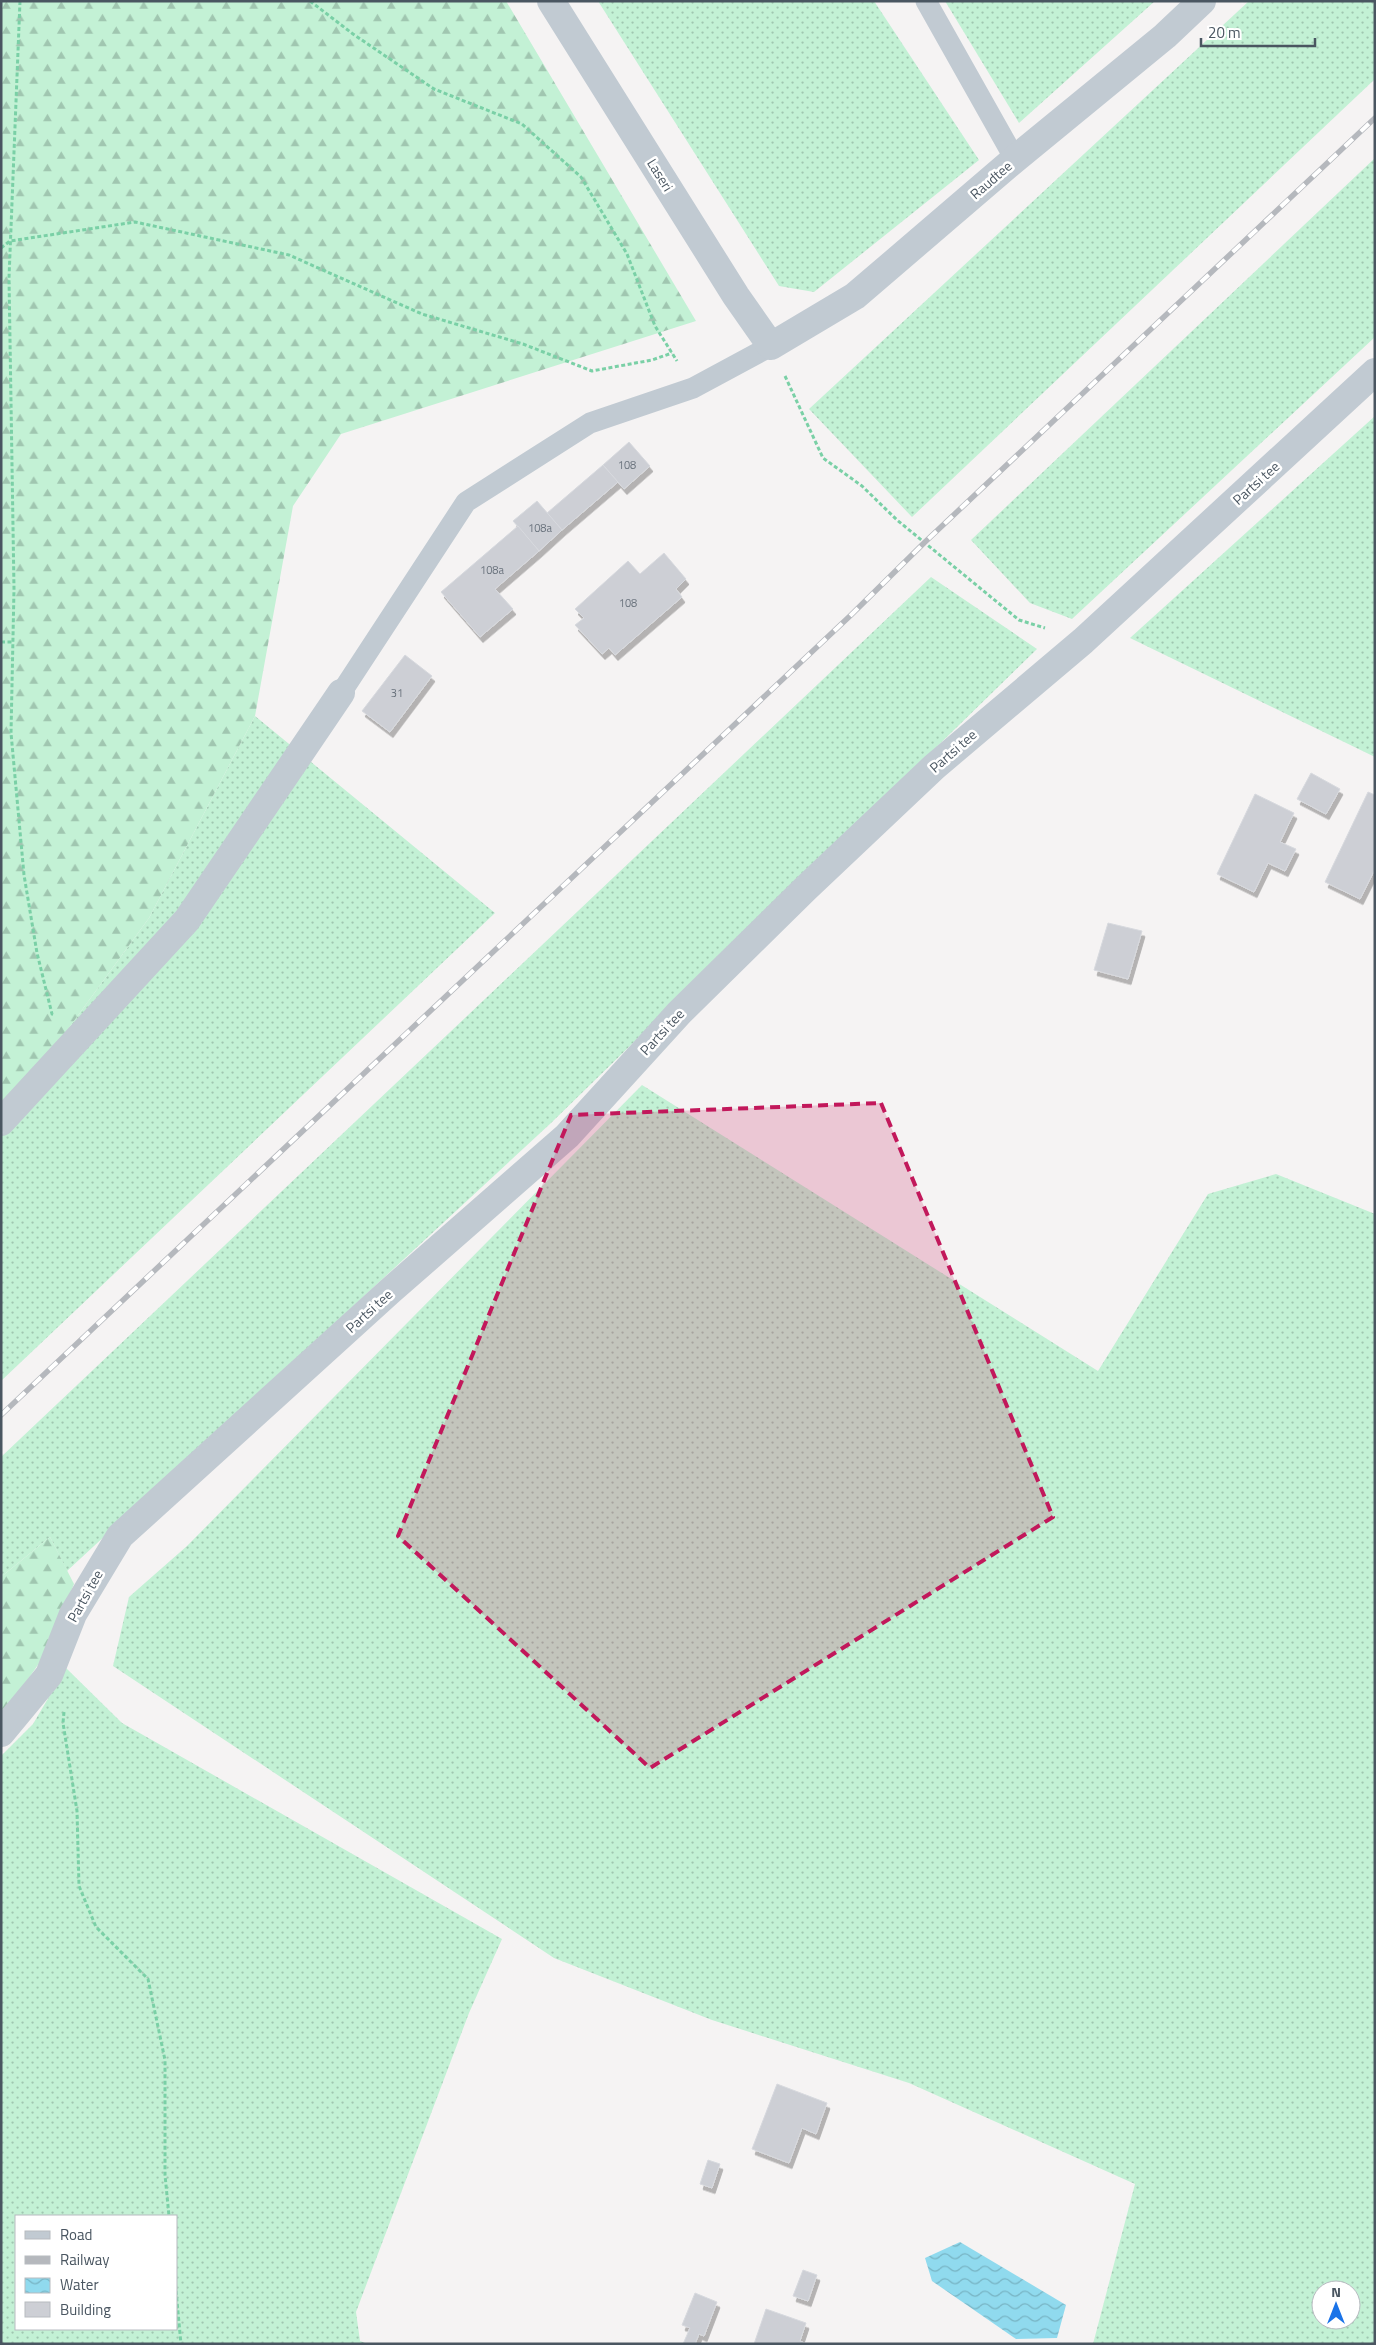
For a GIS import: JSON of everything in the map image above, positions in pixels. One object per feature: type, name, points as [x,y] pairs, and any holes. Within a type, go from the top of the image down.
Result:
[{"type":"street","name":"Laseri","points":[[551,1],[736,296],[771,346]]},
{"type":"street","name":"Raudtee","points":[[771,346],[856,296],[1015,159],[1165,36],[1202,1]]},
{"type":"street","name":"Partsi tee","points":[[1,1733],[49,1675],[73,1614],[120,1536],[390,1291],[568,1136],[679,1012],[805,889],[934,767],[1083,641],[1375,372]]},
{"type":"street","points":[[1,1122],[187,920],[341,694]]},
{"type":"lane","points":[[926,1],[1015,159]]},
{"type":"lane","points":[[341,694],[466,502],[590,423],[693,388],[771,346]]},
{"type":"path","points":[[20,1],[8,278],[13,642],[11,733],[24,875],[37,953],[52,1014],[84,1031]]},
{"type":"path","points":[[310,1],[353,34],[434,89],[522,124],[581,177],[627,254],[655,326],[693,388]]},
{"type":"path","points":[[1,248],[10,241],[135,222],[289,255],[422,314],[523,344],[592,371],[652,360],[672,353]]},
{"type":"path","points":[[771,346],[823,458],[862,486],[897,520],[1019,620],[1083,641]]},
{"type":"path","points":[[1,642],[13,642]]},
{"type":"path","points":[[65,1704],[63,1723],[77,1811],[80,1886],[96,1927],[148,1979],[165,2060],[165,2175],[169,2215]]},
{"type":"path","points":[[178,2312],[181,2344]]},
{"type":"highlighted area","points":[[881,1103],[1053,1517],[650,1768],[398,1536],[571,1115]]},
{"type":"green space","points":[[1,1],[506,1],[696,321],[341,434],[293,506],[255,716],[149,918],[1,1121]]},
{"type":"green space","points":[[598,1],[874,1],[979,160],[814,292],[779,286]]},
{"type":"green space","points":[[945,1],[1155,1],[1019,123]]},
{"type":"green space","points":[[1249,1],[1375,1],[1375,79],[912,517],[809,409]]},
{"type":"green space","points":[[1375,158],[1375,337],[1072,619],[1030,603],[971,540]]},
{"type":"green space","points":[[1375,416],[1375,757],[1130,638]]},
{"type":"green space","points":[[931,577],[1037,649],[551,1123],[67,1571],[50,1537],[1,1577],[1,1457]]},
{"type":"green space","points":[[255,716],[495,913],[1,1381],[1,1121],[149,918]]},
{"type":"green space","points":[[642,1085],[1098,1371],[1208,1194],[1276,1174],[1375,1214],[1375,2344],[1093,2344],[1135,2184],[909,2083],[712,2020],[554,1958],[113,1666],[129,1597],[187,1546]]},
{"type":"green space","points":[[50,1537],[74,1584],[42,1659],[1,1718],[1,1577]]},
{"type":"green space","points":[[66,1668],[122,1723],[502,1939],[469,2013],[356,2312],[360,2341],[368,2344],[1,2344],[1,1756],[33,1724]]},
{"type":"water","points":[[960,2242],[1066,2305],[1057,2338],[1016,2339],[932,2281],[925,2258]]},
{"type":"building","points":[[629,442],[650,466],[624,489],[603,465]]},
{"type":"building","points":[[603,465],[618,482],[562,530],[547,513]]},
{"type":"building","points":[[537,501],[562,530],[539,551],[513,521]]},
{"type":"building","points":[[518,526],[539,551],[495,589],[513,609],[480,637],[441,592]]},
{"type":"building","points":[[664,553],[686,579],[676,589],[682,597],[615,655],[609,648],[602,654],[575,625],[584,618],[575,609],[628,561],[640,574]]},
{"type":"building","points":[[405,655],[432,676],[390,732],[362,711]]},
{"type":"building","points":[[1311,773],[1340,789],[1326,814],[1297,799]]},
{"type":"building","points":[[1368,792],[1375,795],[1375,869],[1360,899],[1325,882]]},
{"type":"building","points":[[1255,794],[1294,813],[1280,842],[1296,849],[1285,871],[1268,863],[1254,892],[1217,874]]},
{"type":"building","points":[[1108,923],[1142,931],[1128,979],[1094,970]]},
{"type":"building","points":[[777,2084],[827,2103],[816,2134],[802,2128],[789,2163],[752,2149]]},
{"type":"building","points":[[708,2160],[720,2164],[712,2188],[700,2184]]},
{"type":"building","points":[[803,2270],[817,2275],[808,2301],[793,2296]]},
{"type":"building","points":[[695,2293],[717,2302],[704,2336],[699,2334],[695,2344],[683,2344],[690,2328],[682,2325]]},
{"type":"building","points":[[766,2309],[806,2323],[800,2341],[807,2344],[754,2344]]},
{"type":"railway","points":[[1,1415],[851,615],[925,542],[1375,118]]}]
